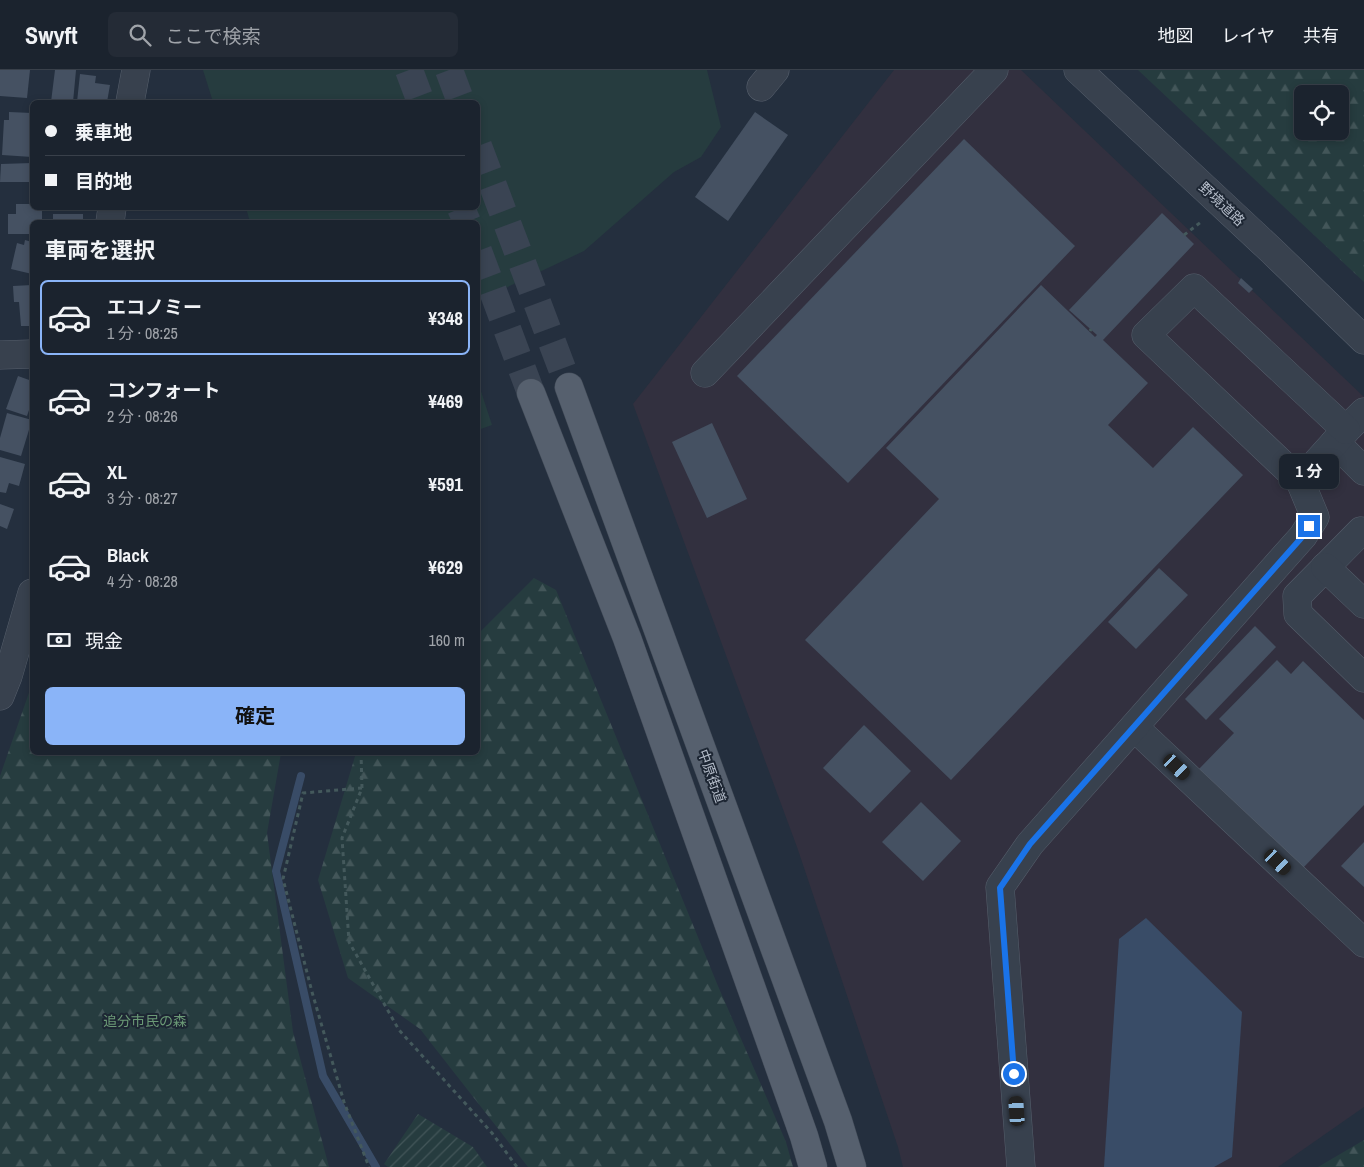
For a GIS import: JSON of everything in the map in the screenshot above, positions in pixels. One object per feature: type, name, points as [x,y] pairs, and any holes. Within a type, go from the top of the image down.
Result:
[{"type":"main road","name":"中原街道","points":[[569,387],[838,1121],[852,1167]]},
{"type":"main road","points":[[531,394],[627,638],[804,1136],[813,1167]]},
{"type":"street","points":[[130,100],[136,70]]},
{"type":"street","points":[[705,373],[994,70]]},
{"type":"street","name":"野境道路","points":[[1078,70],[1272,251],[1364,340]]},
{"type":"street","points":[[1021,1167],[1000,888],[1030,844],[1303,536],[1315,517],[1300,481],[1146,335],[1194,288],[1348,428],[1364,472]]},
{"type":"street","points":[[0,355],[30,354]]},
{"type":"street","points":[[1300,481],[1348,428]]},
{"type":"street","points":[[1364,533],[1360,531],[1297,596],[1298,614],[1364,678]]},
{"type":"street","points":[[1325,567],[1364,604]]},
{"type":"street","points":[[0,696],[8,676],[30,600]]},
{"type":"street","points":[[1134,726],[1364,943]]},
{"type":"path","points":[[1184,235],[1202,222]]},
{"type":"path","points":[[361,755],[362,788],[342,838],[349,942],[399,1030],[492,1133],[517,1167]]},
{"type":"path","points":[[362,788],[303,793],[283,879],[312,992],[341,1093],[369,1167]]},
{"type":"shaded area","points":[[894,70],[1021,70],[1364,397],[1364,1107],[1278,1167],[903,1167],[898,1147],[797,847],[633,404]]},
{"type":"green space","points":[[203,70],[707,70],[721,127],[701,157],[674,172],[584,251],[480,300],[480,220],[249,220],[247,210],[480,210],[480,100],[212,100]]},
{"type":"green space","points":[[1138,70],[1364,70],[1364,282]]},
{"type":"green space","points":[[480,388],[492,425],[480,429]]},
{"type":"green space","points":[[534,578],[556,590],[718,986],[786,1142],[793,1167],[528,1167],[420,1029],[348,978],[318,880],[355,755],[480,755],[480,632]]},
{"type":"green space","name":"追分市民の森","points":[[30,690],[30,755],[281,755],[267,833],[293,1032],[329,1167],[0,1167],[0,776]]},
{"type":"green space","points":[[418,1114],[473,1147],[487,1167],[388,1167],[384,1164]]},
{"type":"green space","points":[[1364,1140],[1364,1167],[1318,1167]]},
{"type":"water","points":[[1146,918],[1242,1012],[1232,1157],[1214,1167],[1104,1167],[1119,939]]},
{"type":"building","points":[[0,70],[30,70],[27,98],[0,96]]},
{"type":"building","points":[[55,70],[76,70],[73,100],[51,100]]},
{"type":"building","points":[[80,74],[96,76],[95,83],[110,85],[107,100],[77,100]]},
{"type":"building","points":[[9,112],[30,113],[30,157],[2,155],[4,120],[9,120]]},
{"type":"building","points":[[755,112],[788,135],[728,221],[695,197]]},
{"type":"building","points":[[964,139],[1075,246],[848,483],[737,376]]},
{"type":"building","points":[[30,163],[30,182],[0,182],[1,164]]},
{"type":"building","points":[[16,204],[30,204],[30,210],[42,210],[42,220],[30,220],[30,234],[8,234],[8,214],[16,214]]},
{"type":"building","points":[[1162,213],[1194,244],[1103,340],[1148,383],[1108,425],[1153,468],[1193,427],[1243,475],[951,780],[805,640],[939,499],[886,448],[1041,285],[1095,337],[1097,335],[1069,310]]},
{"type":"building","points":[[53,214],[83,214],[83,220],[53,220]]},
{"type":"building","points":[[25,240],[30,241],[30,274],[11,269],[17,243],[24,245]]},
{"type":"building","points":[[1241,278],[1253,289],[1249,293],[1238,283]]},
{"type":"building","points":[[30,285],[30,326],[21,326],[19,302],[14,302],[13,286]]},
{"type":"building","points":[[18,376],[30,380],[30,407],[27,416],[6,409]]},
{"type":"building","points":[[7,413],[30,419],[30,427],[21,456],[0,450],[0,438]]},
{"type":"building","points":[[712,423],[747,499],[707,518],[672,442]]},
{"type":"building","points":[[0,457],[25,464],[19,486],[9,483],[6,493],[0,492]]},
{"type":"building","points":[[0,504],[14,509],[7,529],[0,526]]},
{"type":"building","points":[[1159,568],[1188,595],[1136,649],[1108,622]]},
{"type":"building","points":[[1255,626],[1276,647],[1206,720],[1185,699]]},
{"type":"building","points":[[1277,660],[1291,674],[1303,661],[1364,720],[1364,805],[1302,869],[1199,769],[1234,733],[1219,719]]},
{"type":"building","points":[[864,725],[911,771],[870,813],[823,768]]},
{"type":"building","points":[[921,802],[961,841],[923,881],[882,842]]},
{"type":"building","points":[[1364,842],[1364,887],[1341,866]]},
{"type":"waterway","points":[[301,776],[276,871],[323,1076],[376,1167]]},
{"type":"tunnel","points":[[409,70],[420,100]]},
{"type":"tunnel","points":[[449,70],[460,100]]},
{"type":"tunnel","points":[[480,151],[569,387]]},
{"type":"tunnel","points":[[462,210],[466,220]]},
{"type":"tunnel","points":[[480,256],[531,393]]},
{"type":"route","points":[[1014,1074],[1000,888],[1030,844],[1303,536],[1309,526]]}]
